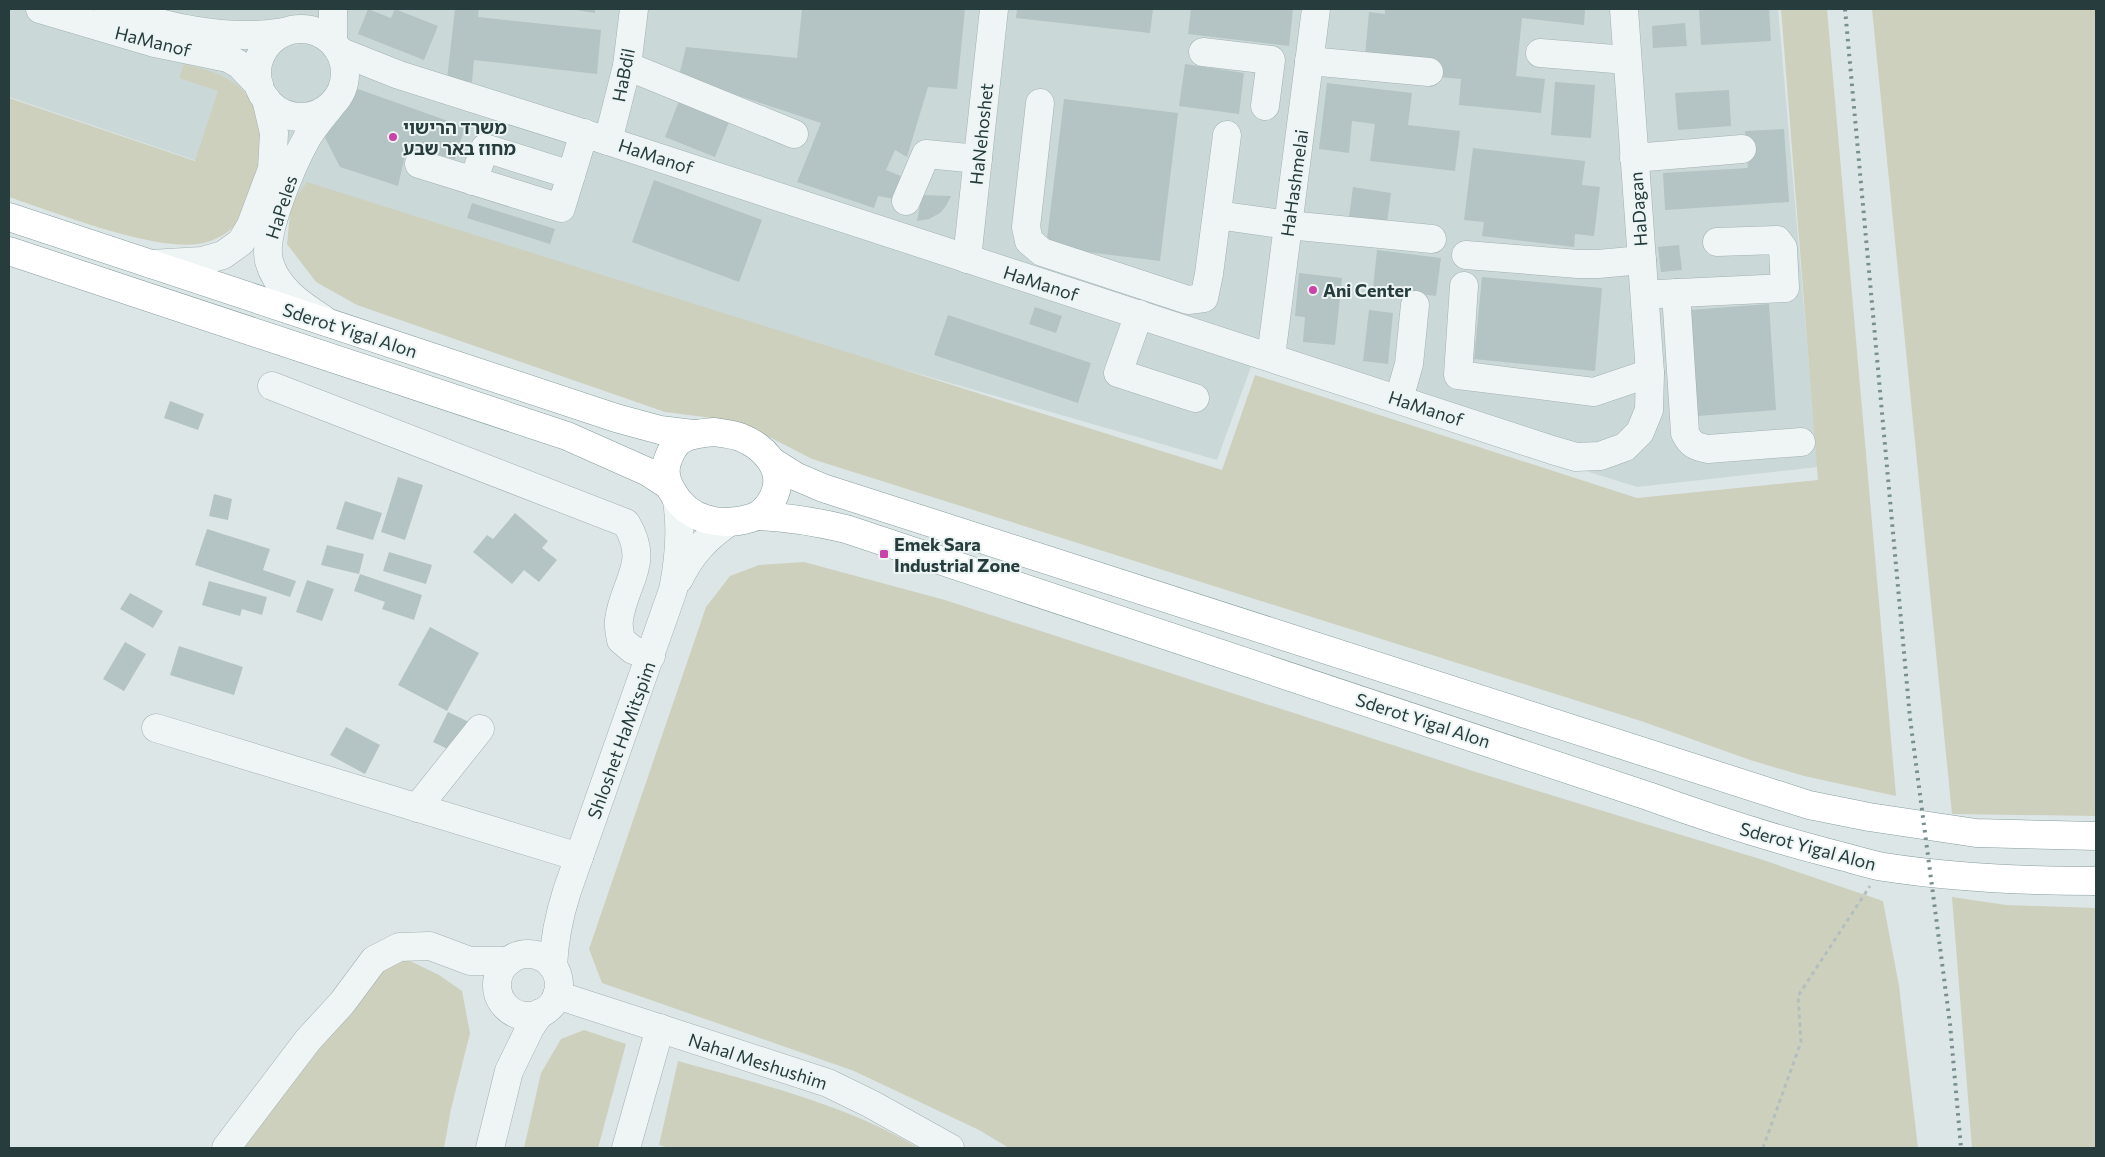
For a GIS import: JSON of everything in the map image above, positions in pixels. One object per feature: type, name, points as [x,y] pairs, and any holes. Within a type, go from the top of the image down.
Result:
[{"type":"highway","name":"Sderot Yigal Alon","points":[[9,216],[616,418],[660,430],[692,434],[714,432],[738,436],[754,444],[772,462],[795,476],[823,488],[1809,805],[1888,820],[1976,833],[2096,836]]},
{"type":"highway","name":"Sderot Yigal Alon","points":[[9,251],[567,436],[648,472],[673,493],[687,510],[702,518],[718,522],[738,522],[758,516],[786,517],[846,530],[1704,816],[1798,845],[1882,867],[2004,880],[2096,881]]},
{"type":"highway","points":[[673,493],[665,468],[670,451],[680,440],[692,434]]},
{"type":"highway","points":[[758,516],[768,508],[776,493],[778,476],[772,462]]},
{"type":"street","name":"HaManof","points":[[40,9],[154,44],[228,58],[240,65],[262,92]]},
{"type":"street","name":"HaManof","points":[[108,9],[160,24],[216,34],[258,36],[291,30]]},
{"type":"street","points":[[319,9],[307,25],[273,39],[264,48],[259,60],[257,72],[262,92],[276,109],[289,115],[304,117],[318,114],[333,104],[341,92],[346,72],[337,47],[333,9]]},
{"type":"street","name":"HaBdil","points":[[419,164],[561,208],[571,175],[596,137],[627,66],[634,9]]},
{"type":"street","name":"HaNehoshet","points":[[967,259],[994,9]]},
{"type":"street","name":"HaHashmelai","points":[[1271,356],[1316,9]]},
{"type":"street","name":"HaDagan","points":[[1624,9],[1650,373],[1649,410]]},
{"type":"street","points":[[291,30],[311,30],[323,34],[337,47]]},
{"type":"street","name":"HaManof","points":[[337,47],[414,80],[596,137],[1576,457],[1600,456],[1624,447],[1640,432],[1649,410]]},
{"type":"street","points":[[1203,52],[1271,60],[1266,99],[1305,96]]},
{"type":"street","points":[[1540,52],[1627,60]]},
{"type":"street","points":[[1310,61],[1429,72]]},
{"type":"street","points":[[627,66],[794,134]]},
{"type":"street","name":"HaManof","points":[[333,104],[372,83],[389,78],[414,80]]},
{"type":"street","name":"HaPeles","points":[[151,264],[202,261],[223,255],[241,242],[251,225],[272,169],[274,133],[262,92]]},
{"type":"street","points":[[1040,103],[1026,227],[1029,241],[1042,252],[1188,300],[1204,298],[1209,274],[1227,135]]},
{"type":"street","name":"HaPeles","points":[[328,323],[303,306],[284,289],[275,276],[269,260],[268,244],[281,197],[306,140],[317,122],[333,104]]},
{"type":"street","points":[[1634,158],[1742,149]]},
{"type":"street","points":[[906,201],[926,154],[978,159]]},
{"type":"street","points":[[1217,215],[1288,225],[1432,239]]},
{"type":"street","points":[[1644,295],[1784,288],[1783,248],[1777,240],[1717,242]]},
{"type":"street","points":[[1466,255],[1578,264],[1642,260]]},
{"type":"street","points":[[1464,286],[1458,375],[1594,392],[1650,373]]},
{"type":"street","points":[[1676,294],[1684,432],[1690,442],[1697,447],[1708,449],[1801,442]]},
{"type":"street","points":[[1399,399],[1409,364],[1415,305]]},
{"type":"street","points":[[1139,314],[1118,373],[1195,398]]},
{"type":"street","points":[[272,386],[626,523],[635,538],[637,560],[618,621],[621,640],[633,650],[650,656]]},
{"type":"street","name":"Shloshet HaMitspim","points":[[673,493],[680,518],[680,540],[674,590]]},
{"type":"street","name":"Shloshet HaMitspim","points":[[553,967],[558,922],[567,891],[674,590],[696,550],[710,535],[729,522]]},
{"type":"street","points":[[156,728],[579,857]]},
{"type":"street","points":[[417,808],[480,729]]},
{"type":"street","name":"Shloshet HaMitspim","points":[[518,957],[548,927],[567,891]]},
{"type":"street","points":[[226,1148],[308,1040],[342,1003],[374,960],[399,948],[430,946],[460,958],[483,962],[536,955],[546,960],[553,967],[559,985],[548,1004],[530,1028],[509,1071]]},
{"type":"street","points":[[490,1148],[509,1071],[510,1047],[498,975],[518,957]]},
{"type":"street","points":[[460,958],[479,972],[502,1001],[523,1016],[548,1004]]},
{"type":"street","name":"Nahal Meshushim","points":[[548,1004],[660,1028],[828,1083],[871,1104],[950,1148]]},
{"type":"street","points":[[626,1148],[660,1028]]},
{"type":"path","points":[[1763,1148],[1801,1042],[1798,996],[1882,867]]},
{"type":"shaded area","points":[[9,9],[1778,9],[1818,467],[1637,487],[1251,367],[1217,460],[288,192],[9,97]]},
{"type":"green space","points":[[1781,9],[1827,9],[1896,796],[1804,776],[1750,760],[1641,721],[812,459],[748,426],[720,419],[665,412],[357,305],[316,282],[287,244],[291,204],[307,182],[1222,470],[1255,375],[1637,498],[1818,480]]},
{"type":"green space","points":[[1872,9],[2096,9],[2096,816],[1952,814]]},
{"type":"green space","points":[[184,64],[213,72],[230,80],[245,93],[255,108],[262,144],[261,169],[244,210],[235,225],[228,231],[220,237],[207,242],[188,245],[164,243],[137,238],[80,222],[9,197],[9,98],[195,161],[218,91],[179,78]]},
{"type":"green space","points":[[804,562],[945,600],[1473,771],[1760,859],[1883,901],[1899,986],[1918,1148],[1009,1148],[979,1130],[854,1071],[602,983],[589,949],[706,607],[730,576],[759,565]]},
{"type":"green space","points":[[1952,897],[2006,905],[2096,908],[2096,1148],[1972,1148]]},
{"type":"green space","points":[[400,956],[439,975],[462,991],[470,1033],[451,1109],[444,1148],[243,1148],[377,974]]},
{"type":"green space","points":[[584,1030],[626,1044],[598,1148],[524,1148],[541,1073],[561,1039]]},
{"type":"green space","points":[[678,1061],[771,1087],[832,1107],[862,1119],[919,1148],[669,1148],[659,1145]]},
{"type":"building","points":[[368,9],[391,18],[395,9],[438,26],[424,60],[358,34]]},
{"type":"building","points":[[455,9],[479,9],[478,17],[601,30],[597,74],[474,60],[472,82],[447,79]]},
{"type":"building","points":[[570,9],[595,9],[595,13]]},
{"type":"building","points":[[802,9],[965,9],[957,89],[928,87],[907,157],[895,150],[886,170],[901,176],[894,199],[878,196],[874,208],[797,182],[821,123],[679,76],[686,47],[797,58]]},
{"type":"building","points":[[1017,9],[1153,9],[1150,33],[1016,18]]},
{"type":"building","points":[[1191,9],[1293,9],[1289,46],[1188,34]]},
{"type":"building","points":[[1385,9],[1585,9],[1584,25],[1522,18],[1516,76],[1545,79],[1541,113],[1459,105],[1461,79],[1439,77],[1440,64],[1365,56],[1369,12],[1385,14]]},
{"type":"building","points":[[1699,9],[1769,9],[1771,41],[1701,45]]},
{"type":"building","points":[[1685,23],[1687,46],[1653,48],[1652,26]]},
{"type":"building","points":[[1185,64],[1244,73],[1239,114],[1179,106]]},
{"type":"building","points":[[1555,82],[1595,85],[1591,138],[1551,135]]},
{"type":"building","points":[[1327,83],[1412,93],[1408,125],[1460,131],[1455,171],[1370,161],[1375,124],[1352,121],[1349,153],[1319,149]]},
{"type":"building","name":"משרד הרישוי מחוז באר שבע","points":[[358,89],[465,127],[455,159],[407,147],[398,186],[340,167],[317,122]]},
{"type":"building","points":[[1729,90],[1731,126],[1678,130],[1675,93]]},
{"type":"building","points":[[1064,99],[1178,113],[1160,261],[1046,247]]},
{"type":"building","points":[[679,101],[729,122],[715,157],[665,137]]},
{"type":"building","points":[[1784,129],[1789,202],[1665,210],[1663,173],[1748,168],[1745,131]]},
{"type":"building","points":[[1473,148],[1585,161],[1582,185],[1600,187],[1594,236],[1575,234],[1574,247],[1482,236],[1484,222],[1464,220]]},
{"type":"building","points":[[654,180],[762,220],[739,282],[632,242]]},
{"type":"building","points":[[1353,187],[1391,193],[1387,223],[1349,217]]},
{"type":"building","points":[[922,195],[951,196],[940,213],[929,219],[917,221]]},
{"type":"building","points":[[472,203],[555,229],[550,244],[467,218]]},
{"type":"building","points":[[1679,245],[1682,270],[1661,272],[1658,247]]},
{"type":"building","points":[[1377,250],[1441,258],[1436,296],[1373,288]]},
{"type":"building","points":[[1299,273],[1342,278],[1335,345],[1303,342],[1305,317],[1295,316]]},
{"type":"building","points":[[1482,277],[1602,288],[1595,371],[1474,359]]},
{"type":"building","points":[[1769,304],[1776,410],[1698,416],[1690,310]]},
{"type":"building","points":[[1035,307],[1062,316],[1056,333],[1029,324]]},
{"type":"building","points":[[1369,310],[1393,313],[1388,364],[1363,361]]},
{"type":"building","points":[[948,315],[1091,363],[1078,403],[934,355]]},
{"type":"building","points":[[170,401],[204,414],[198,430],[164,418]]},
{"type":"building","points":[[398,477],[423,485],[405,540],[381,532]]},
{"type":"building","points":[[214,494],[232,499],[228,520],[209,516]]},
{"type":"building","points":[[345,501],[382,513],[373,540],[336,529]]},
{"type":"building","points":[[515,513],[548,541],[542,548],[557,560],[539,582],[524,570],[512,584],[473,552],[487,535],[493,539]]},
{"type":"building","points":[[207,529],[270,549],[263,570],[296,581],[290,597],[195,565]]},
{"type":"building","points":[[327,545],[364,554],[359,574],[321,565]]},
{"type":"building","points":[[389,552],[432,565],[426,584],[383,571]]},
{"type":"building","points":[[360,574],[422,595],[414,620],[382,609],[385,602],[354,591]]},
{"type":"building","points":[[307,580],[334,589],[322,621],[296,612]]},
{"type":"building","points":[[209,581],[267,597],[262,615],[242,609],[240,616],[202,605]]},
{"type":"building","points":[[130,593],[163,611],[153,628],[120,609]]},
{"type":"building","points":[[430,627],[479,653],[447,711],[398,685]]},
{"type":"building","points":[[125,642],[146,654],[124,691],[103,679]]},
{"type":"building","points":[[179,646],[243,667],[234,695],[170,675]]},
{"type":"building","points":[[448,712],[471,723],[456,753],[433,742]]},
{"type":"building","points":[[346,727],[380,745],[365,774],[330,755]]},
{"type":"railway","points":[[1845,9],[1910,718],[1950,1024],[1961,1148]]},
{"type":"place","name":"משרד הרישוי מחוז באר שבע","points":[[393,137]]},
{"type":"place","name":"Ani Center","points":[[1313,290]]},
{"type":"place","name":"Emek Sara Industrial Zone","points":[[884,554]]}]
